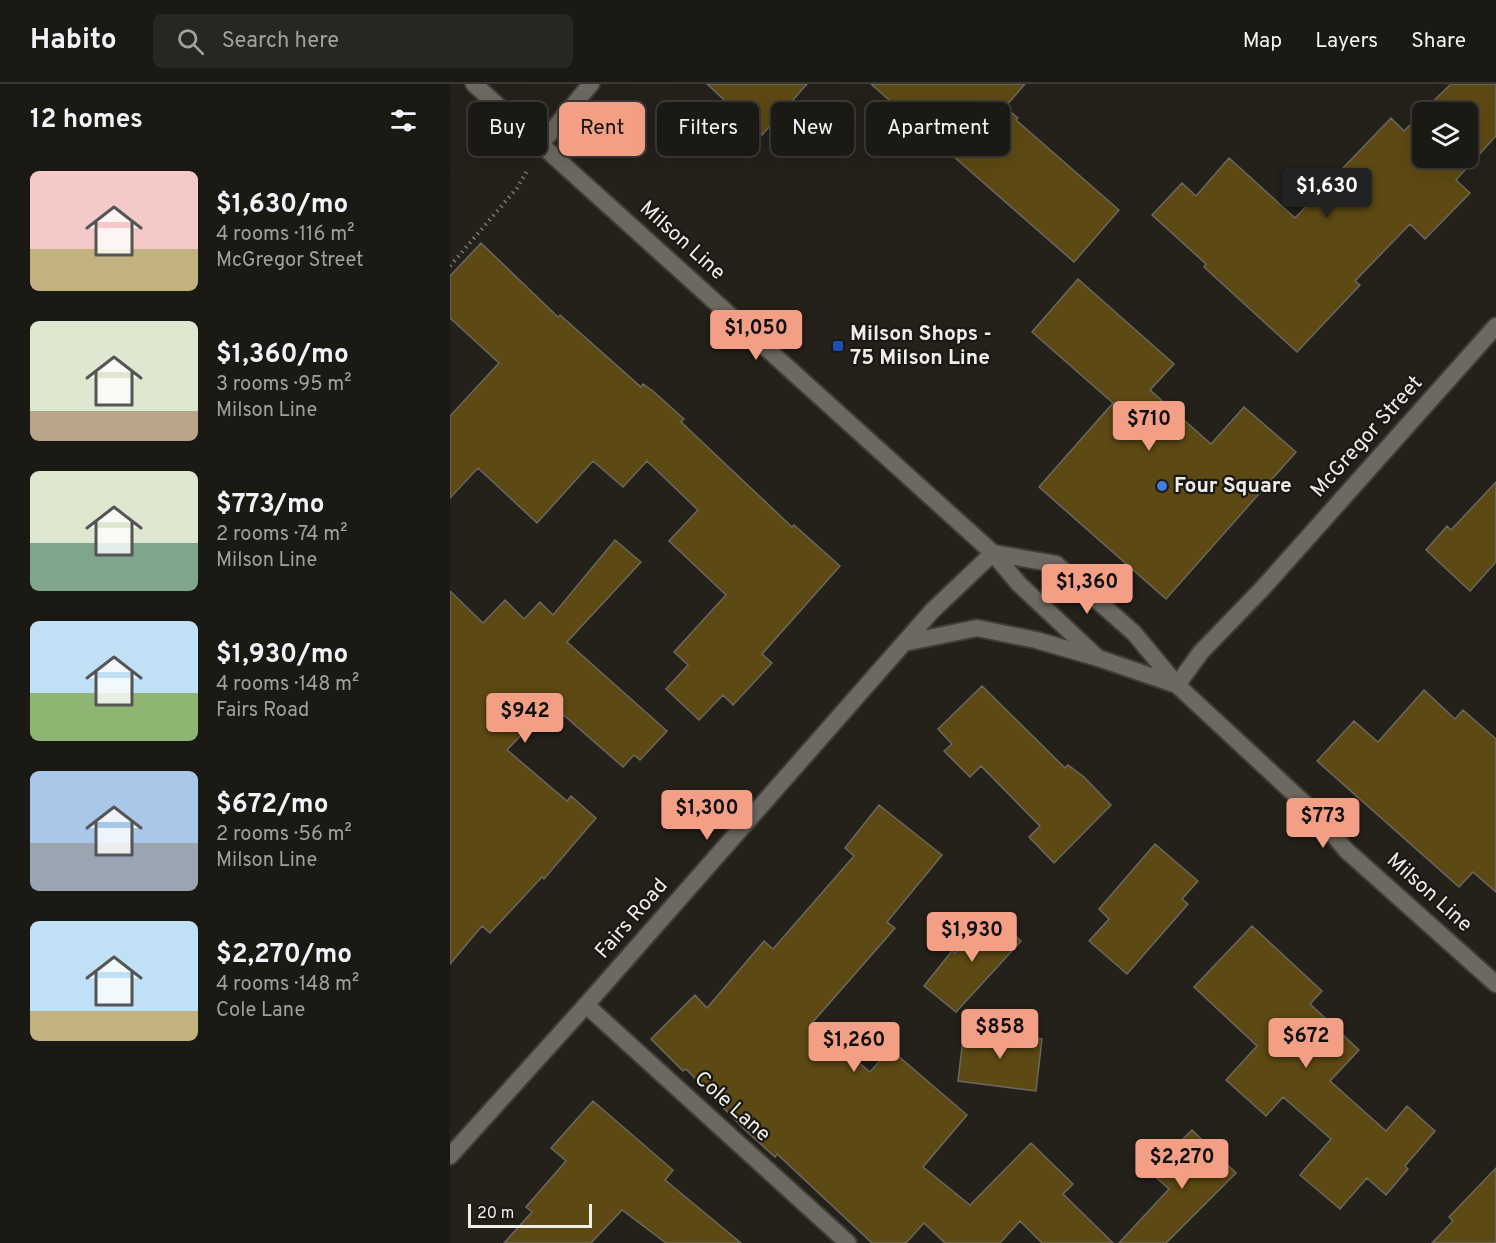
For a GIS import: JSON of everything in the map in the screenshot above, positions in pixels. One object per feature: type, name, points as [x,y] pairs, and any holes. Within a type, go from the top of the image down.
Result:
[{"type":"street","name":"Milson Line","points":[[474,84],[494,102]]},
{"type":"street","points":[[547,138],[591,84]]},
{"type":"street","name":"Milson Line","points":[[547,149],[993,553],[1019,584],[1098,658],[1177,686]]},
{"type":"street","name":"McGregor Street","points":[[1177,686],[1201,652],[1262,589],[1496,326]]},
{"type":"street","name":"Milson Line","points":[[993,553],[1056,564],[1134,633],[1177,686],[1316,814],[1346,850],[1496,984]]},
{"type":"street","name":"Fairs Road","points":[[450,1156],[586,1005],[932,611],[993,553]]},
{"type":"street","points":[[904,643],[977,628],[1036,640],[1098,658]]},
{"type":"street","name":"Cole Lane","points":[[586,1005],[848,1243]]},
{"type":"path","points":[[450,266],[518,188],[535,156]]},
{"type":"building","points":[[707,84],[807,84],[791,102],[771,102],[771,125],[762,135],[759,132],[759,102],[726,102]]},
{"type":"building","points":[[871,84],[1025,84],[1009,102],[892,102]]},
{"type":"building","points":[[1451,84],[1496,84],[1496,136],[1478,156],[1478,102],[1432,102]]},
{"type":"building","points":[[1010,111],[1018,118],[1016,120],[1119,210],[1074,262],[953,156],[1010,156]]},
{"type":"building","points":[[1391,118],[1404,131],[1412,123],[1412,168],[1467,168],[1456,180],[1470,193],[1425,239],[1410,224],[1355,281],[1360,285],[1297,352],[1204,267],[1206,264],[1152,215],[1182,183],[1196,196],[1229,158],[1295,218]]},
{"type":"building","points":[[481,243],[558,317],[560,315],[641,387],[643,384],[654,392],[684,419],[681,422],[792,527],[794,525],[840,566],[762,654],[772,663],[733,705],[723,695],[699,720],[666,689],[688,665],[674,652],[726,595],[669,541],[698,510],[647,461],[623,487],[593,461],[537,523],[478,468],[450,498],[450,416],[499,363],[450,318],[450,276]]},
{"type":"building","points":[[1078,279],[1174,364],[1150,390],[1211,444],[1244,407],[1296,452],[1166,599],[1039,487],[1113,403],[1032,332]]},
{"type":"building","points":[[1496,482],[1496,562],[1470,591],[1426,550],[1447,526],[1451,530]]},
{"type":"building","points":[[615,540],[641,562],[567,642],[667,731],[640,760],[634,755],[623,767],[551,704],[507,750],[567,801],[571,796],[596,818],[544,879],[542,877],[490,933],[482,926],[450,964],[450,591],[483,623],[505,600],[524,619],[540,602],[553,615]]},
{"type":"building","points":[[982,686],[1065,768],[1068,765],[1084,777],[1111,805],[1054,863],[1029,837],[1040,826],[981,766],[970,777],[944,751],[952,744],[938,729]]},
{"type":"building","points":[[1424,690],[1455,719],[1463,710],[1496,739],[1496,892],[1473,872],[1459,887],[1317,761],[1354,721],[1378,742]]},
{"type":"building","points":[[879,805],[942,855],[887,922],[895,928],[812,1023],[870,1072],[890,1049],[967,1115],[923,1167],[970,1205],[1031,1143],[1073,1184],[1063,1194],[1113,1243],[1042,1243],[1020,1221],[1000,1243],[945,1243],[924,1223],[906,1243],[872,1243],[777,1154],[775,1157],[744,1129],[686,1069],[683,1071],[651,1039],[695,995],[707,1008],[764,941],[773,949],[854,856],[845,848]]},
{"type":"building","points":[[1155,844],[1198,881],[1182,899],[1188,904],[1127,974],[1089,941],[1109,919],[1099,909]]},
{"type":"building","points":[[991,913],[1021,941],[956,1012],[924,986],[952,951],[955,953]]},
{"type":"building","points":[[1252,926],[1322,991],[1310,1004],[1359,1050],[1330,1081],[1386,1131],[1407,1106],[1435,1131],[1405,1166],[1408,1169],[1386,1195],[1367,1178],[1340,1209],[1300,1175],[1331,1139],[1283,1097],[1266,1116],[1226,1080],[1257,1046],[1194,987]]},
{"type":"building","points":[[964,1030],[1042,1039],[1036,1091],[958,1081]]},
{"type":"building","points":[[593,1101],[673,1170],[665,1180],[741,1243],[666,1243],[622,1210],[591,1243],[504,1243],[532,1212],[526,1207],[566,1161],[551,1148]]},
{"type":"building","points":[[1192,1130],[1236,1173],[1166,1243],[1119,1243],[1169,1189],[1150,1172]]},
{"type":"building","points":[[1496,1168],[1496,1243],[1432,1243],[1453,1221],[1449,1217]]},
{"type":"place","name":"Milson Shops - 75 Milson Line","points":[[838,346]]},
{"type":"place","name":"Four Square","points":[[1162,486]]}]
